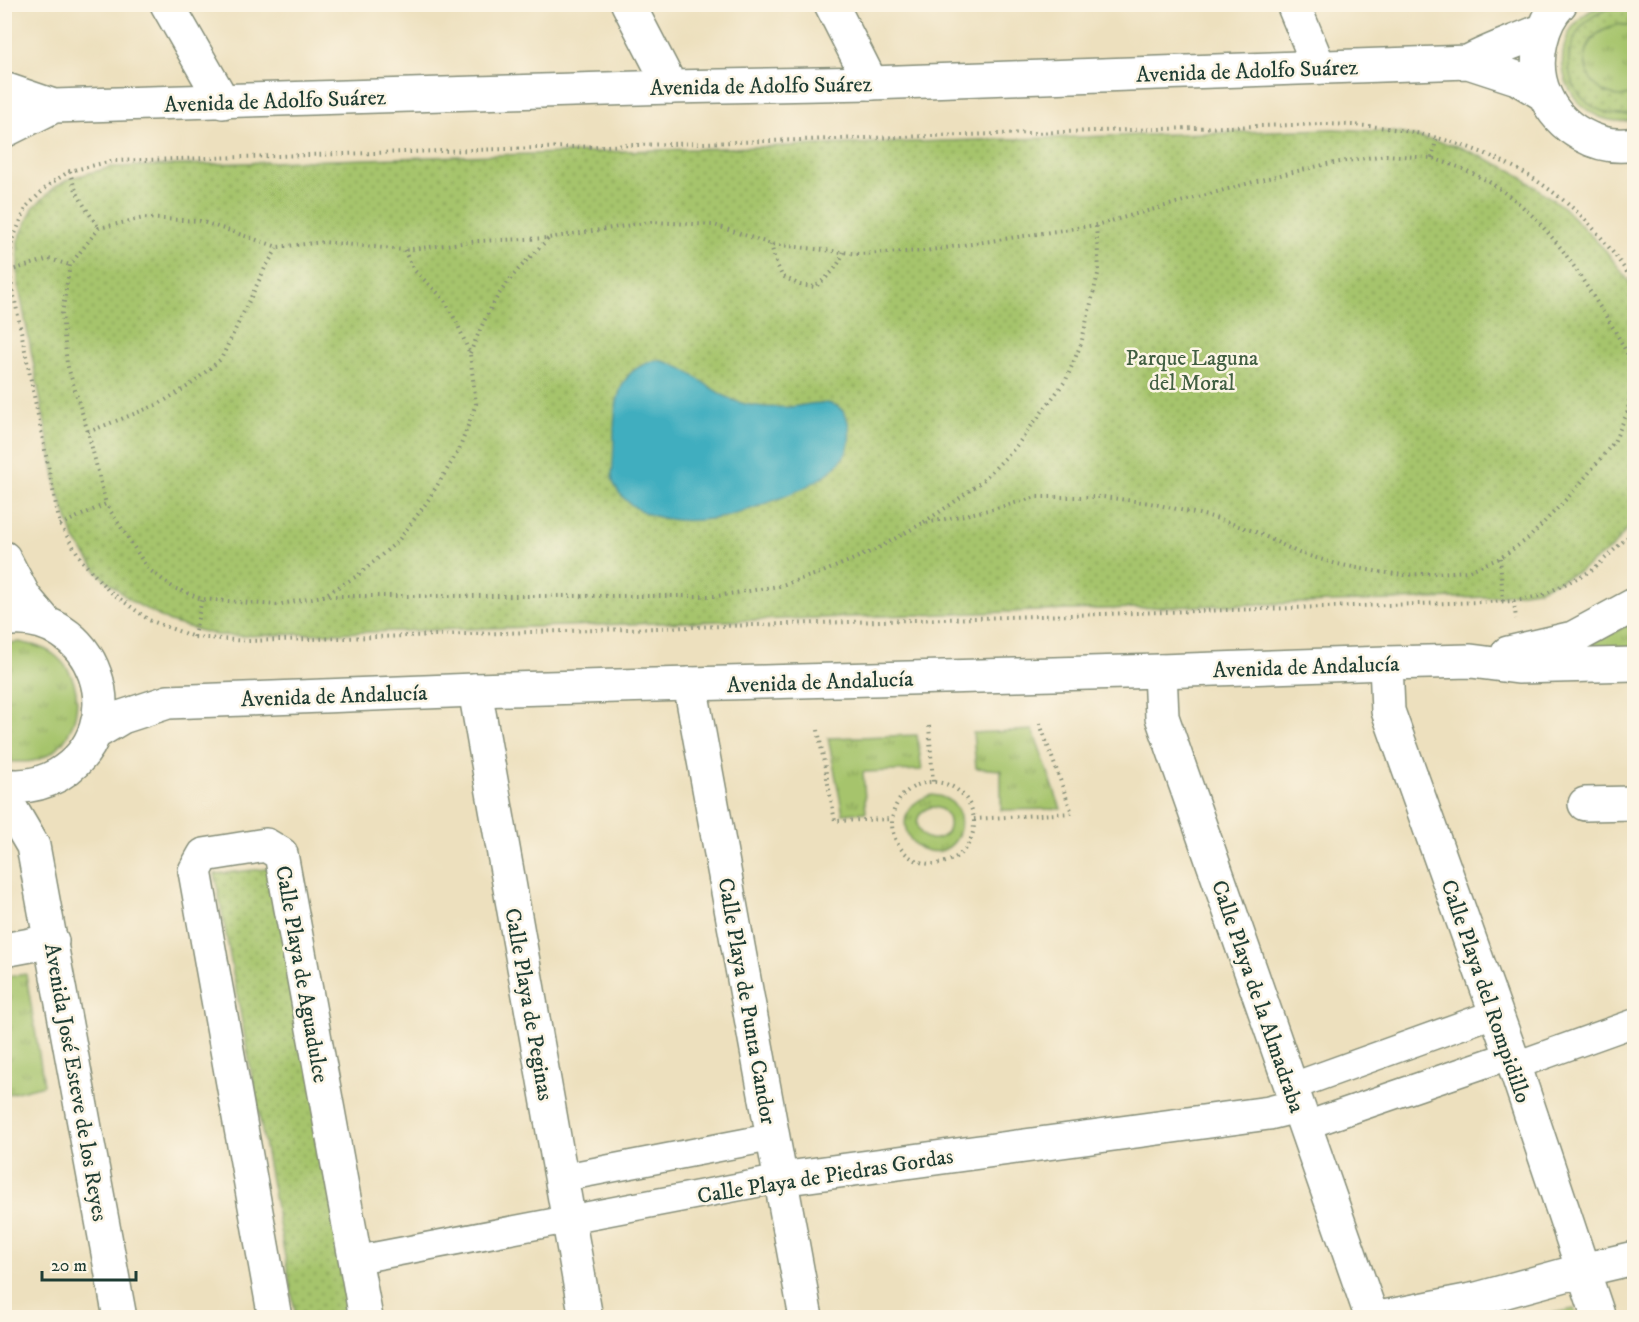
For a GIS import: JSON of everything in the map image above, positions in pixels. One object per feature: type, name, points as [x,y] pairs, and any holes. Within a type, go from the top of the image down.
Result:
[{"type":"street","points":[[167,4],[223,102]]},
{"type":"street","points":[[628,4],[670,87]]},
{"type":"street","points":[[831,4],[871,83]]},
{"type":"street","points":[[1293,4],[1319,67]]},
{"type":"street","points":[[1551,17],[1538,52],[1539,74],[1545,95],[1558,117],[1577,133],[1600,143],[1632,148]]},
{"type":"street","name":"Avenida de Adolfo Suárez","points":[[1468,62],[1487,52],[1518,42],[1551,17]]},
{"type":"street","name":"Avenida de Adolfo Suárez","points":[[4,89],[54,106],[871,83],[1468,62],[1517,78],[1545,95]]},
{"type":"street","name":"Avenida de Adolfo Suárez","points":[[4,131],[54,106]]},
{"type":"street","points":[[4,558],[25,598],[47,624]]},
{"type":"street","name":"Avenida de Andalucía","points":[[1471,661],[1574,638],[1635,605]]},
{"type":"street","points":[[4,620],[27,619],[47,624],[69,636],[86,654],[97,676],[101,695],[100,714],[95,733],[84,752],[69,768],[50,779],[31,785],[4,785]]},
{"type":"street","name":"Avenida de Andalucía","points":[[95,733],[122,717],[168,702],[475,690],[1386,663],[1471,661],[1518,667],[1635,664]]},
{"type":"street","name":"Calle Playa del Rompidillo","points":[[1386,663],[1388,711],[1513,1060],[1599,1317]]},
{"type":"street","name":"Calle Playa de la Almadraba","points":[[1160,671],[1162,717],[1372,1317]]},
{"type":"street","name":"Avenida de Andalucía","points":[[97,676],[122,689],[168,702]]},
{"type":"street","name":"Calle Playa de Punta Candor","points":[[690,684],[806,1317]]},
{"type":"street","name":"Calle Playa de Peginas","points":[[475,690],[586,1317]]},
{"type":"street","name":"Avenida José Esteve de los Reyes","points":[[33,846],[50,779]]},
{"type":"street","name":"Avenida José Esteve de los Reyes","points":[[4,800],[14,812],[33,846],[120,1317]]},
{"type":"street","points":[[1585,804],[1635,803]]},
{"type":"street","name":"Calle Playa de Aguadulce","points":[[275,1317],[195,871],[204,855],[266,845],[281,854],[366,1317]]},
{"type":"street","points":[[4,950],[52,941]]},
{"type":"street","points":[[1297,1106],[1496,1013]]},
{"type":"street","points":[[1297,1106],[1513,1060],[1635,1023]]},
{"type":"street","name":"Calle Playa de Piedras Gordas","points":[[355,1260],[780,1179],[1269,1113],[1297,1106]]},
{"type":"street","name":"Calle Playa de Piedras Gordas","points":[[561,1178],[773,1137]]},
{"type":"street","points":[[1380,1317],[1477,1299],[1635,1258]]},
{"type":"path","points":[[1635,282],[1609,247],[1570,206],[1533,177],[1494,157],[1437,136],[1384,127],[1314,125],[112,161],[70,171],[51,183],[27,206],[12,241],[9,271],[60,525],[83,562],[108,590],[149,620],[194,637],[260,640],[1503,602],[1541,596],[1593,570],[1635,531]]},
{"type":"path","points":[[1432,158],[1437,136]]},
{"type":"path","points":[[921,524],[1037,497],[1103,497],[1150,503],[1212,517],[1256,532],[1299,553],[1336,564],[1404,574],[1468,571],[1500,558],[1529,538],[1575,490],[1614,442],[1628,411],[1632,382],[1628,355],[1614,329],[1561,248],[1536,219],[1515,200],[1488,181],[1461,168],[1432,158],[1386,155],[1328,164],[1268,178],[1096,225],[925,251],[859,254],[771,244],[714,225],[651,222],[548,238],[479,241],[404,250],[324,242],[278,247],[200,221],[144,218],[99,228],[70,265],[62,314],[67,364],[88,432],[106,504],[148,568],[174,588],[202,599],[276,605],[323,596],[717,596],[779,586],[823,572],[873,551],[921,524],[972,489],[997,466],[1014,449],[1066,380],[1081,344],[1099,270],[1096,225]]},
{"type":"path","points":[[70,171],[82,204],[99,228]]},
{"type":"path","points":[[470,354],[495,299],[515,272],[548,238]]},
{"type":"path","points":[[771,244],[782,276],[800,285],[815,287],[832,273],[843,252]]},
{"type":"path","points":[[88,432],[159,404],[190,385],[221,359],[265,268],[278,247]]},
{"type":"path","points":[[323,596],[357,576],[398,541],[427,502],[459,450],[476,404],[470,354],[457,323],[444,299],[414,270],[404,250]]},
{"type":"path","points":[[9,271],[49,259],[70,265]]},
{"type":"path","points":[[60,525],[106,504]]},
{"type":"path","points":[[1500,558],[1503,602]]},
{"type":"path","points":[[194,637],[202,599]]},
{"type":"path","points":[[975,819],[1072,813],[1039,722]]},
{"type":"path","points":[[929,726],[933,782]]},
{"type":"path","points":[[818,730],[835,821],[892,819]]},
{"type":"path","points":[[927,782],[941,782],[953,786],[964,795],[975,819],[968,845],[947,862],[933,864],[920,862],[908,855],[899,845],[892,819],[903,795],[914,786],[927,782]]},
{"type":"green space","points":[[1600,5],[1634,5],[1634,9],[1619,7],[1569,51],[1569,69],[1574,87],[1619,115],[1634,114],[1634,120],[1616,121],[1600,117],[1586,109],[1574,97],[1567,83],[1563,67],[1563,50],[1569,33],[1579,20]]},
{"type":"green space","points":[[1619,7],[1634,9],[1634,27],[1618,25],[1603,30],[1592,40],[1586,51],[1585,64],[1596,86],[1606,93],[1619,96],[1634,94],[1634,114],[1610,114],[1587,103],[1577,91],[1571,77],[1569,62],[1571,47],[1577,33],[1587,21],[1601,12]]},
{"type":"green space","points":[[1619,24],[1634,27],[1634,94],[1617,96],[1603,92],[1593,83],[1587,71],[1586,57],[1590,44],[1601,32]]},
{"type":"green space","name":"Parque Laguna del Moral","points":[[1334,129],[1394,132],[1458,146],[1513,171],[1563,207],[1606,251],[1634,288],[1634,521],[1612,548],[1578,572],[1537,590],[1490,597],[216,635],[170,622],[131,601],[98,573],[74,538],[58,492],[18,282],[18,241],[33,208],[56,186],[71,178],[112,167]]},
{"type":"green space","points":[[1634,622],[1634,653],[1585,654],[1585,646]]},
{"type":"green space","points":[[19,642],[44,649],[57,657],[68,669],[77,699],[76,714],[63,742],[51,753],[37,760],[25,762],[5,761],[4,644]]},
{"type":"green space","points":[[1033,730],[1061,809],[1001,810],[1001,770],[976,768],[973,733]]},
{"type":"green space","points":[[917,735],[922,770],[863,772],[866,812],[843,814],[828,738]]},
{"type":"green space","points":[[932,795],[946,799],[956,807],[960,817],[960,828],[956,839],[949,847],[938,851],[925,850],[917,846],[909,838],[906,828],[905,821],[910,809],[925,797]],"holes":[[[931,807],[941,809],[947,815],[949,828],[947,833],[930,839],[920,831],[917,824],[918,817],[923,811]]]},
{"type":"green space","points":[[274,868],[358,1317],[296,1317],[215,874]]},
{"type":"green space","points":[[26,974],[44,1085],[5,1095],[5,977]]},
{"type":"green space","points":[[1574,1309],[1577,1317],[1533,1317]]},
{"type":"water","points":[[656,360],[678,367],[715,391],[742,403],[755,406],[789,407],[825,403],[840,408],[846,415],[849,426],[846,453],[832,470],[811,484],[735,514],[711,519],[684,520],[656,517],[644,512],[622,496],[613,481],[615,417],[617,399],[626,379],[635,369]]}]
